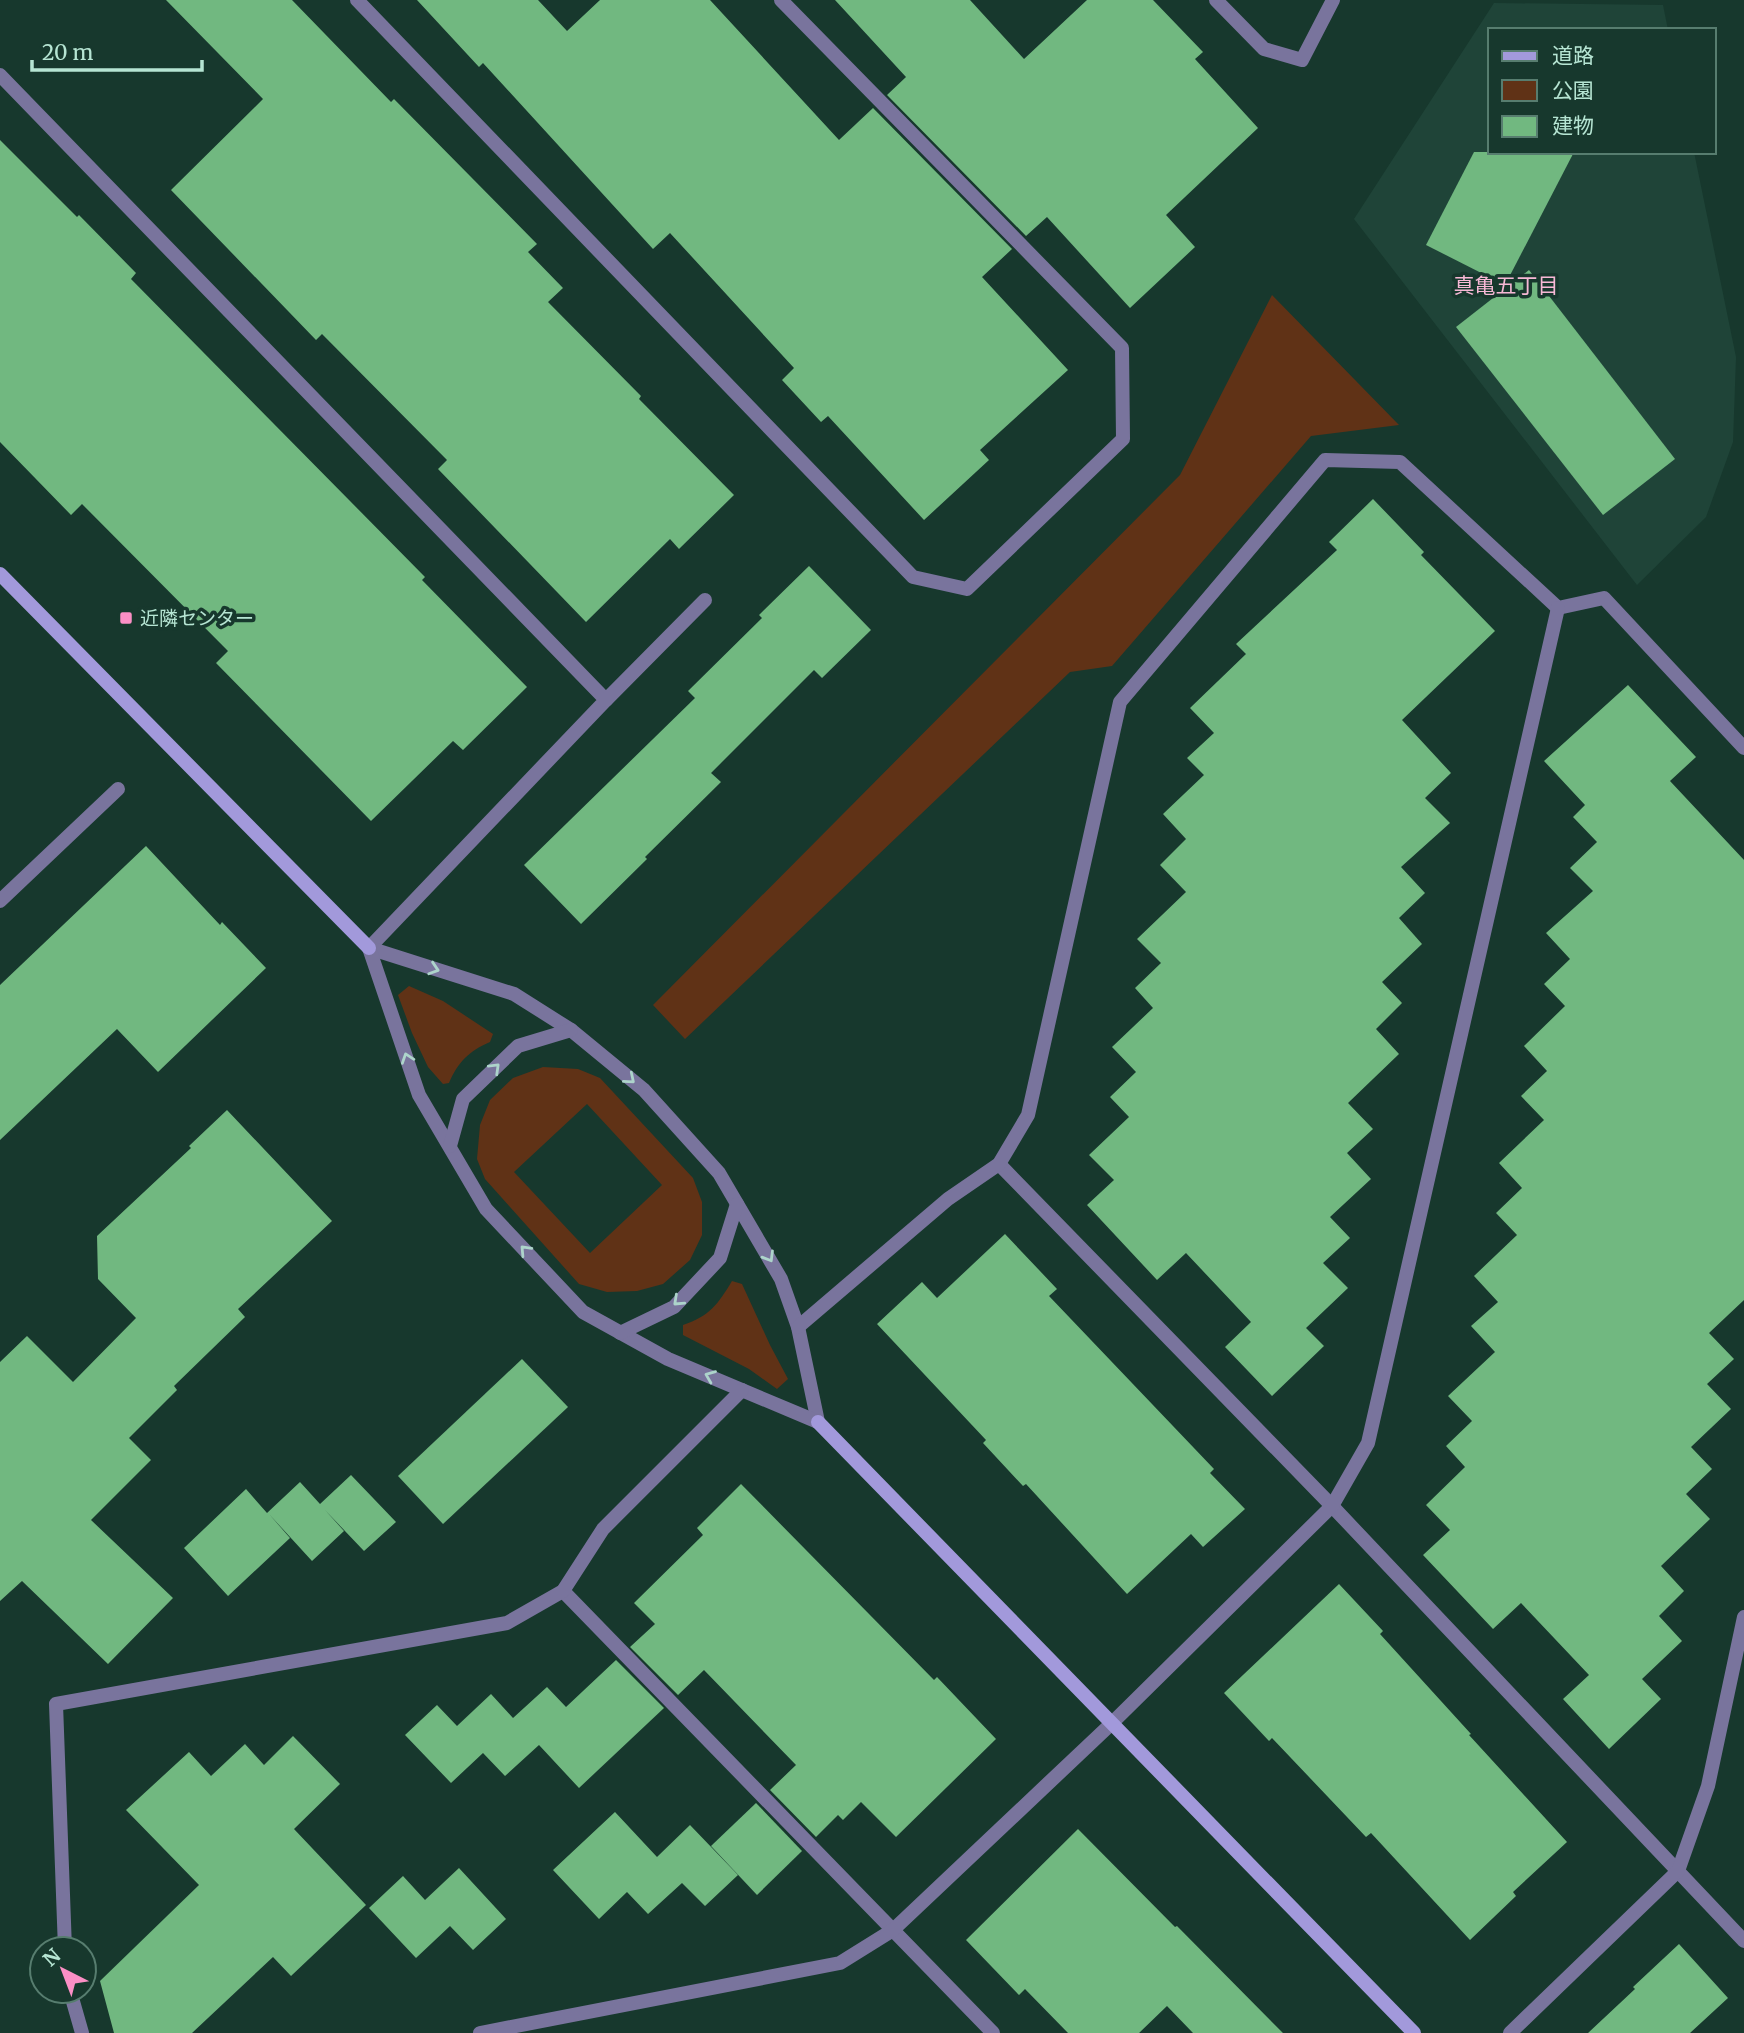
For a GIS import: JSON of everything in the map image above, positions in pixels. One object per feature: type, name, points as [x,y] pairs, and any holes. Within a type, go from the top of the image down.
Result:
[{"type":"street","points":[[357,0],[913,577],[967,589],[1122,439],[1122,348],[781,0]]},
{"type":"street","points":[[1216,0],[1264,49],[1302,60],[1333,0]]},
{"type":"street","points":[[0,75],[606,700]]},
{"type":"street","points":[[798,1327],[948,1199],[999,1164],[1028,1115],[1120,702],[1325,460],[1400,462],[1558,607]]},
{"type":"street","points":[[0,574],[369,948],[419,1095],[486,1209],[583,1312],[668,1359],[818,1422],[1414,2033]]},
{"type":"street","points":[[1558,607],[1604,598],[1744,748]]},
{"type":"street","points":[[369,948],[705,600]]},
{"type":"street","points":[[480,2033],[840,1963],[893,1930],[1111,1724],[1332,1506],[1368,1443],[1558,607]]},
{"type":"street","points":[[0,901],[118,789]]},
{"type":"street","points":[[369,948],[514,994],[571,1030],[644,1090],[719,1173],[781,1279],[798,1327],[818,1422]]},
{"type":"street","points":[[450,1146],[463,1099],[518,1046],[571,1030]]},
{"type":"street","points":[[999,1164],[1332,1506],[1744,1941]]},
{"type":"street","points":[[620,1333],[674,1307],[720,1258],[737,1204]]},
{"type":"street","points":[[64,1935],[55,1704],[506,1623],[563,1591],[603,1529],[742,1390]]},
{"type":"street","points":[[563,1591],[993,2033]]},
{"type":"street","points":[[1510,2033],[1678,1871],[1707,1786],[1744,1617]]},
{"type":"street","points":[[74,2005],[82,2033]]},
{"type":"shaded area","points":[[1494,3],[1663,5],[1668,28],[1488,28],[1488,154],[1694,154],[1736,357],[1733,442],[1706,517],[1637,585],[1354,219]]},
{"type":"green space","points":[[1272,295],[1399,425],[1311,436],[1112,666],[1070,672],[685,1039],[653,1005],[1180,475]]},
{"type":"green space","points":[[409,986],[443,1001],[493,1034],[490,1042],[465,1058],[449,1083],[443,1084],[428,1067],[412,1033],[398,995]]},
{"type":"green space","points":[[543,1067],[578,1069],[600,1078],[693,1178],[702,1202],[702,1235],[690,1260],[663,1284],[637,1291],[607,1292],[579,1284],[485,1179],[477,1159],[480,1125],[490,1100],[513,1078]],"holes":[[[587,1104],[662,1185],[590,1253],[514,1172]]]},
{"type":"green space","points":[[732,1281],[742,1284],[788,1379],[777,1389],[749,1369],[683,1335],[683,1325],[700,1318],[712,1308]]},
{"type":"building","points":[[166,0],[292,0],[391,102],[394,99],[537,244],[528,252],[563,288],[548,302],[734,495],[679,549],[670,539],[586,622],[438,469],[447,460],[322,334],[316,340],[171,190],[263,99]]},
{"type":"building","points":[[417,0],[538,0],[567,31],[600,0],[710,0],[839,140],[873,108],[1012,249],[982,277],[1068,370],[980,450],[989,460],[924,520],[828,416],[821,422],[782,380],[794,368],[670,233],[653,249],[483,63],[479,67]]},
{"type":"building","points":[[835,0],[970,0],[1024,59],[1087,0],[1153,0],[1203,52],[1195,59],[1258,128],[1166,215],[1195,247],[1130,308],[1047,217],[1026,236],[887,95],[906,77]]},
{"type":"building","points":[[0,140],[136,273],[131,279],[425,577],[422,580],[527,687],[463,750],[453,741],[371,821],[216,663],[228,651],[82,504],[71,515],[0,442]]},
{"type":"building","points":[[1474,152],[1573,154],[1505,285],[1426,245]]},
{"type":"building","points":[[1529,270],[1675,459],[1603,515],[1456,327]]},
{"type":"building","points":[[1373,499],[1424,552],[1421,555],[1495,631],[1402,720],[1451,773],[1425,798],[1450,823],[1401,867],[1425,893],[1399,918],[1422,944],[1382,982],[1402,1003],[1376,1029],[1399,1054],[1348,1103],[1373,1129],[1347,1153],[1371,1179],[1330,1217],[1350,1238],[1323,1263],[1348,1288],[1306,1328],[1324,1346],[1272,1396],[1225,1347],[1251,1322],[1186,1253],[1157,1280],[1087,1205],[1114,1180],[1089,1155],[1129,1117],[1110,1097],[1136,1072],[1112,1047],[1153,1008],[1135,988],[1161,963],[1137,939],[1186,892],[1160,865],[1186,839],[1163,814],[1204,775],[1187,758],[1214,733],[1190,708],[1246,654],[1236,644],[1337,550],[1329,542]]},
{"type":"building","points":[[809,566],[871,630],[822,678],[814,670],[711,773],[721,782],[581,924],[524,865],[695,698],[688,691],[762,618],[759,615]]},
{"type":"building","points":[[1628,685],[1696,757],[1670,781],[1744,860],[1744,1300],[1709,1333],[1734,1359],[1707,1384],[1731,1409],[1691,1447],[1712,1469],[1686,1494],[1710,1519],[1661,1566],[1684,1591],[1659,1616],[1682,1641],[1642,1679],[1661,1699],[1609,1749],[1563,1699],[1589,1675],[1521,1603],[1493,1629],[1423,1555],[1450,1530],[1426,1505],[1465,1467],[1446,1446],[1472,1421],[1448,1396],[1495,1352],[1471,1326],[1498,1302],[1474,1276],[1517,1235],[1496,1213],[1522,1188],[1499,1163],[1544,1120],[1521,1096],[1547,1071],[1524,1046],[1565,1006],[1544,984],[1570,959],[1546,933],[1593,891],[1570,868],[1597,842],[1573,817],[1585,805],[1544,761]]},
{"type":"building","points":[[146,846],[220,925],[222,922],[266,968],[158,1072],[117,1029],[0,1140],[0,985]]},
{"type":"building","points":[[227,1110],[332,1221],[238,1309],[245,1317],[174,1386],[177,1390],[129,1438],[151,1460],[91,1520],[173,1598],[108,1664],[22,1581],[0,1601],[0,1362],[27,1336],[73,1382],[136,1318],[98,1279],[97,1236],[191,1148],[189,1146]]},
{"type":"building","points":[[1005,1234],[1057,1289],[1049,1296],[1214,1469],[1210,1473],[1245,1509],[1203,1547],[1191,1534],[1127,1594],[1026,1484],[1023,1486],[983,1443],[986,1440],[877,1324],[922,1282],[937,1298]]},
{"type":"building","points":[[522,1359],[568,1407],[443,1524],[398,1476]]},
{"type":"building","points":[[351,1475],[396,1522],[364,1551],[325,1510],[344,1531],[312,1561],[269,1514],[290,1538],[228,1596],[184,1548],[246,1489],[267,1513],[300,1482],[320,1504]]},
{"type":"building","points":[[741,1484],[934,1680],[937,1677],[996,1739],[896,1837],[861,1802],[843,1820],[838,1815],[816,1837],[770,1790],[796,1765],[704,1670],[678,1695],[630,1647],[655,1624],[634,1603],[703,1535],[697,1528]]},
{"type":"building","points":[[1339,1584],[1383,1631],[1380,1634],[1471,1734],[1469,1735],[1567,1842],[1513,1892],[1516,1896],[1470,1940],[1371,1833],[1366,1837],[1272,1738],[1269,1741],[1224,1693]]},
{"type":"building","points":[[616,1660],[664,1708],[579,1788],[539,1745],[505,1776],[483,1753],[451,1783],[405,1735],[437,1705],[457,1726],[491,1694],[513,1718],[547,1687],[566,1707]]},
{"type":"building","points":[[293,1736],[340,1784],[294,1829],[366,1905],[291,1976],[273,1957],[192,2033],[114,2033],[100,1981],[199,1885],[126,1810],[189,1752],[211,1776],[245,1744],[264,1765]]},
{"type":"building","points":[[756,1803],[802,1851],[757,1895],[711,1846]]},
{"type":"building","points":[[615,1812],[657,1857],[690,1825],[738,1875],[705,1906],[682,1883],[648,1914],[627,1892],[599,1919],[553,1870]]},
{"type":"building","points":[[1078,1829],[1283,2033],[1193,2033],[1167,2006],[1139,2033],[1068,2033],[1025,1989],[1019,1995],[966,1940]]},
{"type":"building","points":[[459,1868],[506,1919],[473,1950],[450,1926],[416,1958],[369,1908],[403,1876],[425,1900]]},
{"type":"building","points":[[1679,1944],[1728,1998],[1690,2033],[1588,2033],[1635,1989],[1633,1987]]},
{"type":"place","name":"近隣センター","points":[[126,618]]},
{"type":"district","name":"真亀五丁目","points":[[1506,286]]}]
